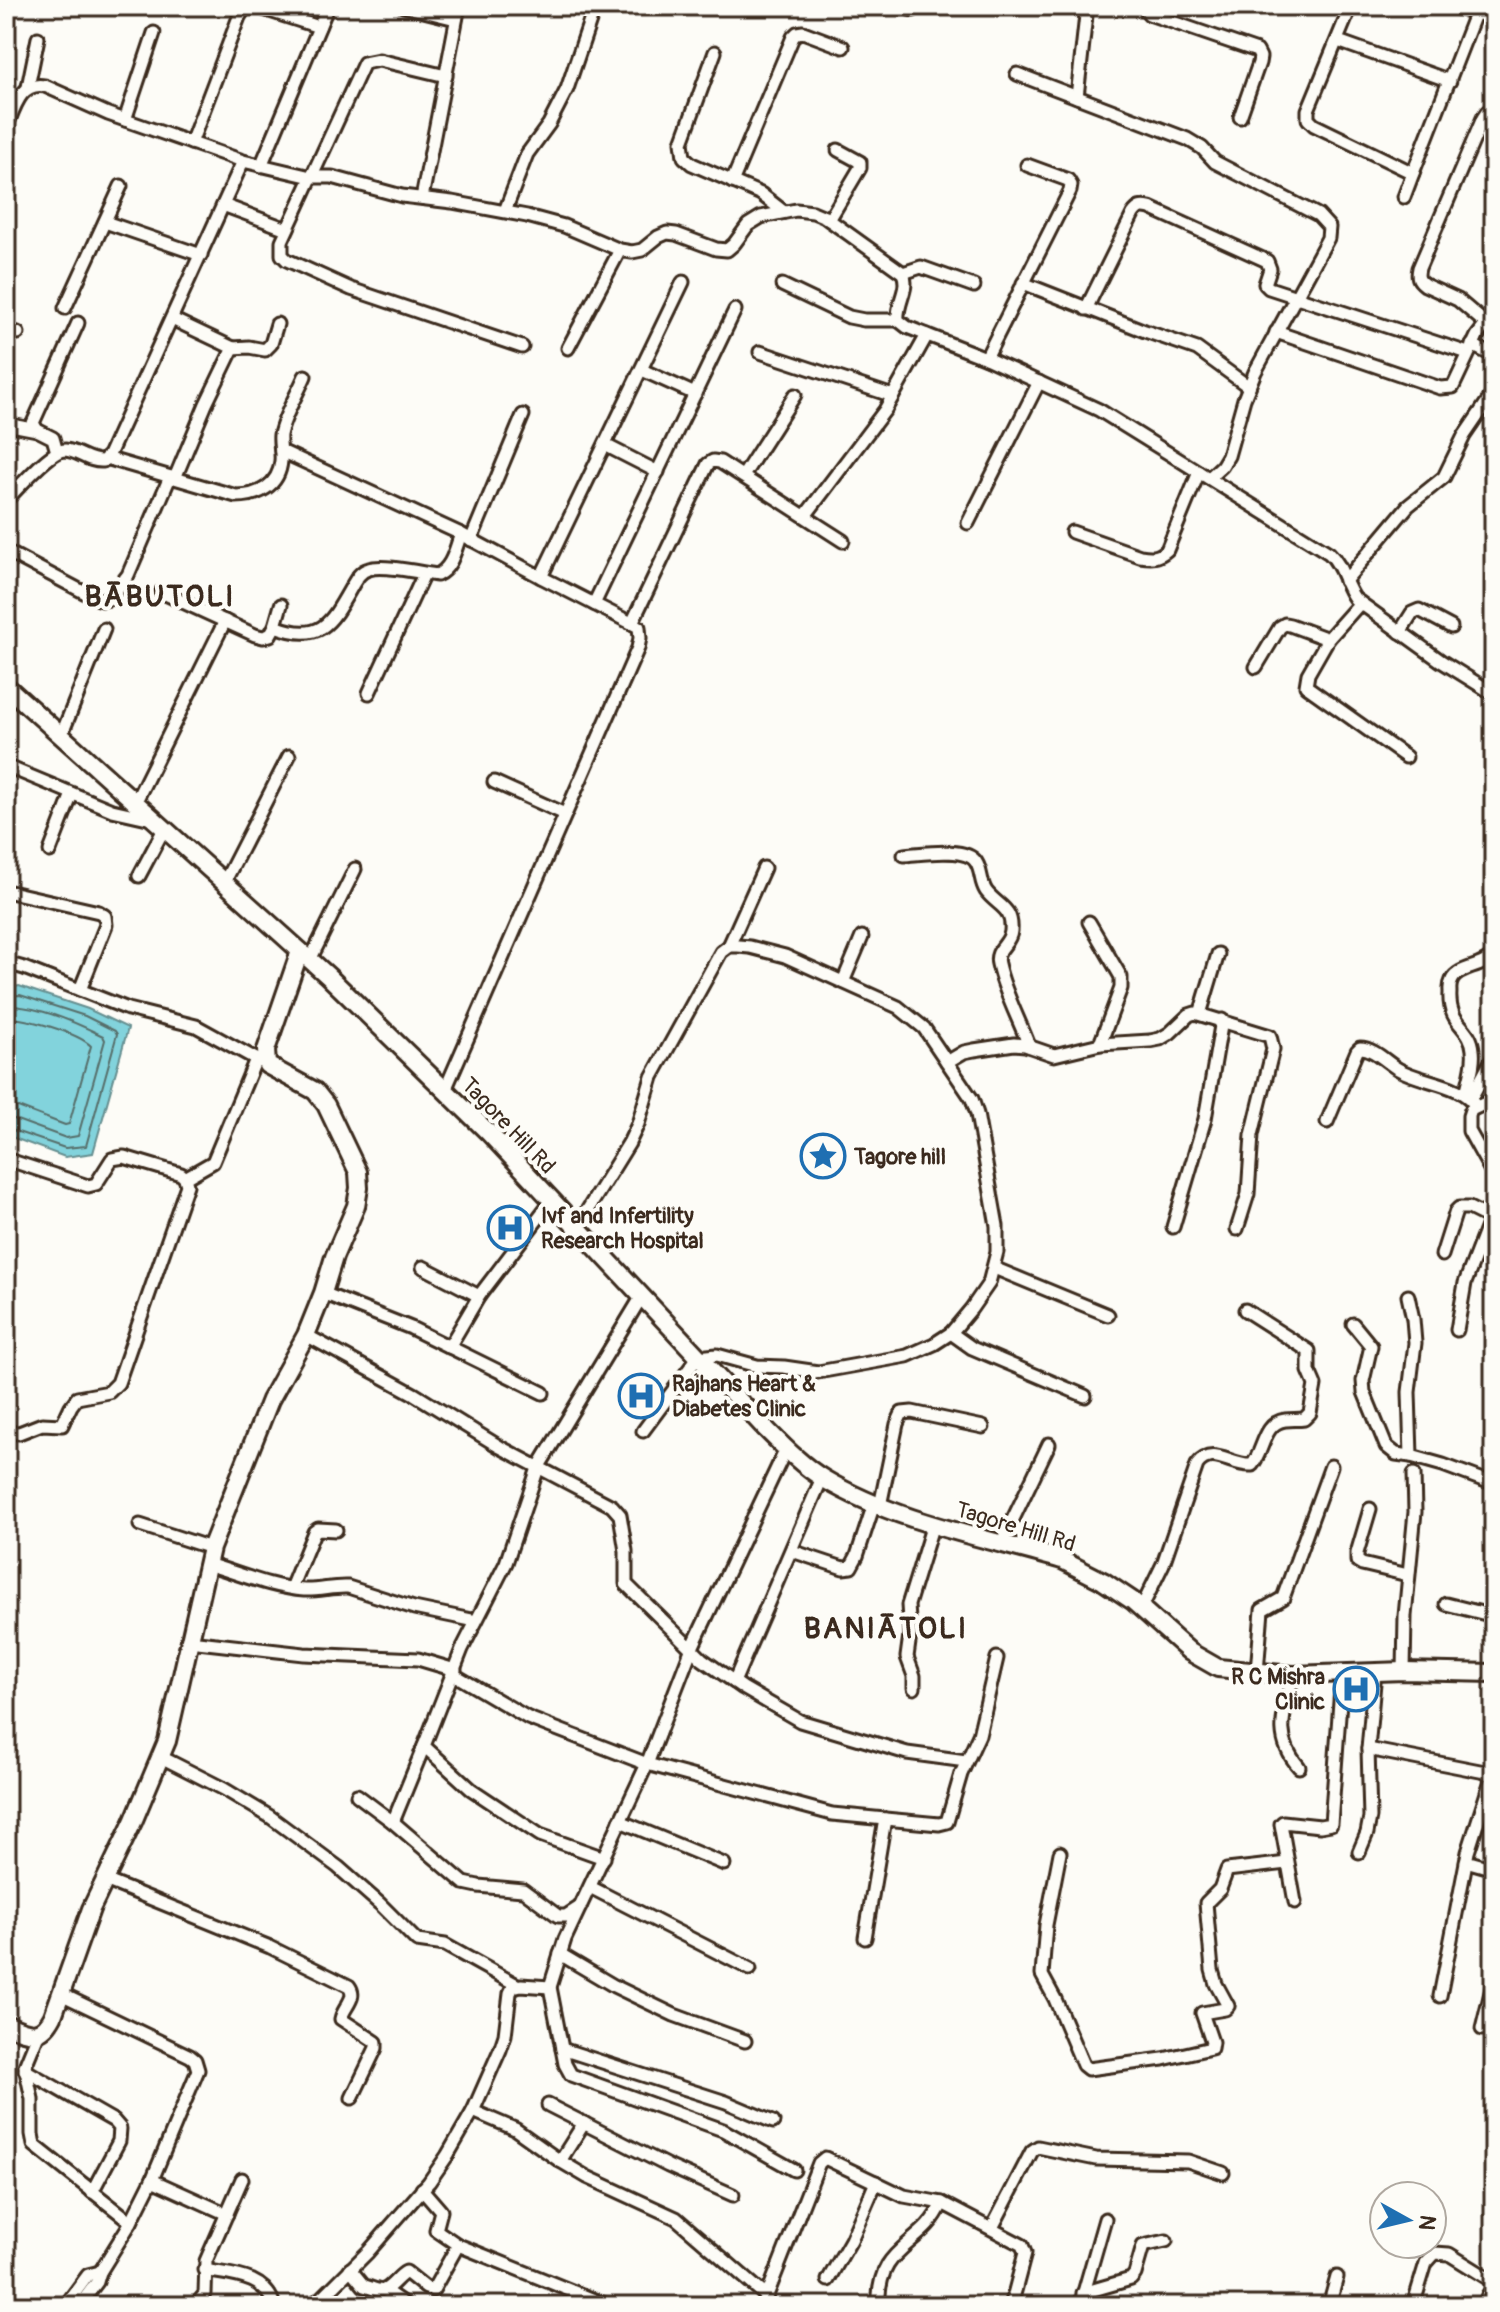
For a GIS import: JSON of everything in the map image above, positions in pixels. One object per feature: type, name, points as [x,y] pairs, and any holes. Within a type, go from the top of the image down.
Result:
[{"type":"main road","name":"Tagore Hill Rd","points":[[6,686],[305,956],[445,1090],[786,1449],[822,1478],[877,1505],[1062,1560],[1085,1571],[1142,1607],[1190,1652],[1218,1668],[1293,1675],[1404,1671],[1494,1673]]},
{"type":"main road","points":[[6,2024],[39,2032],[48,2025],[91,1909],[161,1757],[175,1712],[209,1556],[270,1400],[306,1335],[356,1206],[358,1172],[320,1097],[315,1091],[262,1062],[305,956]]},
{"type":"street","points":[[191,143],[244,9],[252,6],[319,27]]},
{"type":"street","points":[[261,166],[328,6]]},
{"type":"street","points":[[403,6],[456,19]]},
{"type":"street","points":[[422,198],[459,6]]},
{"type":"street","points":[[505,211],[527,154],[549,124],[567,89],[595,6]]},
{"type":"street","points":[[896,6],[913,10],[920,6]]},
{"type":"street","points":[[1077,97],[1087,6]]},
{"type":"street","points":[[1143,6],[1149,14],[1257,51],[1259,63],[1240,117]]},
{"type":"street","points":[[1351,6],[1308,110],[1308,119],[1314,125],[1413,173]]},
{"type":"street","points":[[1450,6],[1494,18]]},
{"type":"street","points":[[1404,197],[1450,81],[1470,10]]},
{"type":"street","points":[[732,182],[793,37],[803,32],[843,47]]},
{"type":"street","points":[[125,120],[154,33]]},
{"type":"street","points":[[28,87],[38,38]]},
{"type":"street","points":[[1338,41],[1450,81]]},
{"type":"street","points":[[715,52],[682,142],[684,157],[692,164],[761,194],[784,212]]},
{"type":"street","points":[[446,76],[379,60],[364,63],[280,249],[287,260],[351,289],[522,347]]},
{"type":"street","points":[[1017,74],[1187,139],[1202,148],[1215,162],[1325,220],[1329,227],[1328,238],[1249,387],[1228,456],[1222,466],[1204,475],[1167,550],[1152,558],[1140,556],[1072,532]]},
{"type":"street","points":[[6,128],[22,94],[36,84],[125,120],[243,161],[311,177],[332,177],[402,196],[505,211],[564,226],[620,250],[632,252],[642,250],[667,233],[727,250],[748,225],[761,217],[796,210],[813,212],[903,273],[906,279],[897,310],[898,320]]},
{"type":"street","points":[[1276,332],[1440,388],[1453,387],[1470,349],[1490,318],[1425,285],[1417,276],[1483,118],[1487,112],[1494,111]]},
{"type":"street","points":[[829,220],[860,168],[860,162],[838,150]]},
{"type":"street","points":[[6,500],[57,452],[70,451],[93,462],[106,458],[243,161]]},
{"type":"street","points":[[986,358],[1070,191],[1068,180],[1027,165]]},
{"type":"street","points":[[65,308],[121,186]]},
{"type":"street","points":[[223,205],[287,229]]},
{"type":"street","points":[[1086,309],[1133,214],[1143,207],[1267,261],[1270,269],[1265,284],[1296,298],[1494,356]]},
{"type":"street","points":[[105,222],[201,255]]},
{"type":"street","points":[[568,348],[620,250]]},
{"type":"street","points":[[903,273],[921,267],[974,286]]},
{"type":"street","points":[[541,577],[683,282]]},
{"type":"street","points":[[1023,283],[1197,349],[1249,387]]},
{"type":"street","points":[[782,285],[849,317],[898,320],[907,327],[986,358],[1099,410],[1329,553],[1338,561],[1349,591],[1360,603],[1494,694]]},
{"type":"street","points":[[594,604],[735,310]]},
{"type":"street","points":[[172,319],[233,348],[265,350],[271,344],[277,324]]},
{"type":"street","points":[[37,430],[33,423],[35,416],[78,323]]},
{"type":"street","points":[[805,516],[876,423],[927,335]]},
{"type":"street","points":[[6,551],[93,597],[109,599],[115,594],[134,563],[233,348]]},
{"type":"street","points":[[760,352],[893,396]]},
{"type":"street","points":[[642,370],[695,394]]},
{"type":"street","points":[[106,458],[236,496],[250,496],[263,491],[279,472],[280,436],[305,376]]},
{"type":"street","points":[[968,523],[1039,382]]},
{"type":"street","points":[[1345,581],[1408,506],[1444,477],[1464,436],[1494,392]]},
{"type":"street","points":[[743,476],[795,395]]},
{"type":"street","points":[[275,626],[293,633],[316,631],[337,611],[365,569],[375,567],[437,575],[445,571],[466,537],[523,415]]},
{"type":"street","points":[[6,424],[37,430],[53,438],[57,452]]},
{"type":"street","points":[[605,445],[658,472]]},
{"type":"street","points":[[281,451],[466,537],[639,627],[638,648],[445,1090]]},
{"type":"street","points":[[632,623],[708,464],[713,461],[743,476],[843,541]]},
{"type":"street","points":[[369,693],[424,574]]},
{"type":"street","points":[[161,592],[263,637],[270,635],[281,605]]},
{"type":"street","points":[[1360,603],[1328,639],[1308,674],[1306,686],[1406,757]]},
{"type":"street","points":[[1400,632],[1412,613],[1419,610],[1451,627]]},
{"type":"street","points":[[135,803],[225,621]]},
{"type":"street","points":[[1256,667],[1280,627],[1285,624],[1328,639]]},
{"type":"street","points":[[61,736],[104,629]]},
{"type":"street","points":[[224,883],[289,756]]},
{"type":"street","points":[[6,766],[112,810],[158,824],[139,876]]},
{"type":"street","points":[[494,782],[565,814]]},
{"type":"street","points":[[50,851],[72,794]]},
{"type":"street","points":[[904,855],[956,852],[976,860],[984,889],[1002,905],[1009,917],[1010,937],[999,951],[998,965],[1029,1046]]},
{"type":"street","points":[[577,1227],[629,1143],[652,1077],[721,952],[729,946],[764,868]]},
{"type":"street","points":[[305,956],[355,869]]},
{"type":"street","points":[[6,891],[99,912],[105,916],[106,925],[80,990]]},
{"type":"street","points":[[1089,922],[1121,977],[1121,988],[1100,1044]]},
{"type":"street","points":[[843,982],[862,937]]},
{"type":"street","points":[[643,1431],[698,1357],[717,1355],[757,1366],[818,1372],[907,1356],[934,1344],[951,1333],[989,1283],[997,1252],[997,1226],[977,1114],[972,1099],[924,1028],[898,1007],[785,956],[750,947],[729,946]]},
{"type":"street","points":[[1200,1014],[1218,954]]},
{"type":"street","points":[[1494,954],[1480,966],[1454,976],[1450,985],[1451,1011],[1470,1039],[1473,1049],[1469,1131],[1494,1176]]},
{"type":"street","points":[[6,963],[128,1009],[196,1026],[262,1062],[213,1162],[185,1178]]},
{"type":"street","points":[[947,1062],[964,1052],[1014,1044],[1054,1055],[1100,1044],[1150,1041],[1160,1039],[1189,1015],[1200,1014],[1270,1036],[1273,1049],[1252,1135],[1248,1194],[1237,1229]]},
{"type":"street","points":[[1173,1227],[1205,1119],[1222,1020]]},
{"type":"street","points":[[1327,1122],[1360,1048],[1369,1049],[1409,1075],[1471,1099],[1494,1099]]},
{"type":"street","points":[[1471,1099],[1494,1056]]},
{"type":"street","points":[[6,1159],[88,1186],[96,1184],[112,1159],[124,1157],[181,1174],[187,1185],[118,1383],[109,1392],[77,1398],[62,1425],[42,1424],[19,1433],[6,1432]]},
{"type":"street","points":[[449,1347],[479,1296],[552,1200]]},
{"type":"street","points":[[1442,1255],[1459,1208],[1492,1213],[1465,1283],[1457,1330]]},
{"type":"street","points":[[423,1267],[479,1296]]},
{"type":"street","points":[[994,1268],[1108,1315]]},
{"type":"street","points":[[323,1293],[389,1319],[543,1393]]},
{"type":"street","points":[[393,1822],[462,1649],[506,1563],[538,1468],[642,1296]]},
{"type":"street","points":[[1408,1296],[1415,1343],[1409,1392],[1411,1456]]},
{"type":"street","points":[[1142,1607],[1163,1564],[1202,1458],[1217,1456],[1244,1466],[1252,1465],[1267,1432],[1274,1425],[1280,1420],[1304,1419],[1310,1413],[1315,1385],[1309,1371],[1309,1351],[1245,1310]]},
{"type":"street","points":[[1353,1324],[1371,1346],[1363,1386],[1386,1446],[1396,1454],[1453,1468],[1494,1484]]},
{"type":"street","points":[[951,1333],[972,1348],[1085,1396]]},
{"type":"street","points":[[306,1335],[414,1394],[538,1468],[609,1503],[618,1511],[627,1559],[626,1584],[691,1650],[734,1682],[811,1725],[907,1753],[966,1761]]},
{"type":"street","points":[[792,1551],[843,1568],[851,1567],[877,1505],[902,1413],[912,1412],[983,1427]]},
{"type":"street","points":[[1002,1542],[1049,1444]]},
{"type":"street","points":[[786,1449],[691,1650],[647,1764],[570,1925],[550,1987],[562,2049],[571,2075],[723,2130],[794,2170]]},
{"type":"street","points":[[1257,1672],[1261,1614],[1267,1606],[1283,1598],[1331,1466]]},
{"type":"street","points":[[1404,1671],[1408,1575],[1415,1512],[1414,1474]]},
{"type":"street","points":[[734,1682],[822,1478]]},
{"type":"street","points":[[1370,1509],[1357,1561],[1408,1575]]},
{"type":"street","points":[[914,1688],[914,1676],[907,1657],[910,1635],[908,1605],[933,1524]]},
{"type":"street","points":[[140,1525],[291,1588],[307,1591],[348,1587],[414,1608],[476,1621]]},
{"type":"street","points":[[291,1588],[314,1532],[318,1529],[336,1530]]},
{"type":"street","points":[[1446,1604],[1494,1616]]},
{"type":"street","points":[[189,1641],[304,1654],[418,1659],[454,1672],[528,1718],[647,1764],[832,1814],[945,1824],[966,1761],[979,1735],[997,1658]]},
{"type":"street","points":[[1359,1852],[1370,1817],[1368,1749],[1375,1672]]},
{"type":"street","points":[[1295,1902],[1282,1822],[1328,1826],[1332,1823],[1342,1674]]},
{"type":"street","points":[[1293,1675],[1282,1731],[1290,1758],[1299,1767]]},
{"type":"street","points":[[424,1746],[471,1789],[540,1835],[604,1858]]},
{"type":"street","points":[[1368,1749],[1427,1759],[1491,1775],[1492,1785],[1466,1861],[1440,1996]]},
{"type":"street","points":[[161,1757],[269,1816],[338,1867],[417,1941],[445,1945],[517,1985],[550,1987]]},
{"type":"street","points":[[357,1795],[464,1883],[523,1890],[558,1916],[566,1916],[580,1907]]},
{"type":"street","points":[[865,1938],[885,1819]]},
{"type":"street","points":[[620,1821],[724,1864]]},
{"type":"street","points":[[1060,1853],[1046,1925],[1042,1975],[1084,2067],[1088,2069],[1163,2059],[1211,2048],[1212,2042],[1202,2013],[1227,2009],[1228,2006],[1212,1970],[1206,1903],[1220,1889],[1227,1870],[1287,1863]]},
{"type":"street","points":[[1466,1861],[1494,1869]]},
{"type":"street","points":[[105,1880],[270,1947],[349,1986],[352,1997],[341,2019],[373,2038],[376,2045],[352,2098]]},
{"type":"street","points":[[590,1887],[750,1969]]},
{"type":"street","points":[[560,1954],[614,1986],[674,2015],[745,2041]]},
{"type":"street","points":[[1482,2029],[1494,1980]]},
{"type":"street","points":[[309,2306],[322,2298],[368,2252],[447,2156],[473,2111],[500,2050],[508,2020],[510,1993],[517,1985]]},
{"type":"street","points":[[61,1994],[190,2056],[198,2065],[196,2077],[152,2180],[97,2282],[79,2306]]},
{"type":"street","points":[[39,2032],[25,2070],[32,2099],[34,2145],[131,2222]]},
{"type":"street","points":[[562,2049],[726,2102],[773,2122]]},
{"type":"street","points":[[25,2070],[114,2121],[120,2128],[119,2141],[92,2192]]},
{"type":"street","points":[[548,2105],[733,2195]]},
{"type":"street","points":[[473,2111],[515,2129],[560,2161],[601,2184],[676,2218],[765,2302],[821,2160],[825,2158],[904,2196],[942,2203],[1018,2242],[1025,2250],[1011,2306]]},
{"type":"street","points":[[560,2161],[584,2123]]},
{"type":"street","points":[[992,2228],[1032,2151],[1038,2147],[1111,2160],[1188,2161],[1223,2173]]},
{"type":"street","points":[[195,2306],[205,2294],[206,2261],[242,2179]]},
{"type":"street","points":[[152,2180],[227,2214]]},
{"type":"street","points":[[828,2280],[851,2240],[876,2182]]},
{"type":"street","points":[[422,2189],[441,2211],[436,2230],[458,2245],[609,2306]]},
{"type":"street","points":[[879,2306],[880,2281],[887,2265],[932,2222],[942,2203]]},
{"type":"street","points":[[1080,2306],[1105,2219]]},
{"type":"street","points":[[1083,2293],[1131,2279],[1143,2246],[1166,2241]]},
{"type":"street","points":[[384,2290],[406,2272],[426,2288],[435,2289],[458,2245]]},
{"type":"street","points":[[1413,2306],[1426,2263],[1435,2253],[1449,2254],[1494,2285],[1484,2306]]},
{"type":"street","points":[[350,2269],[365,2287],[384,2290],[407,2306]]},
{"type":"street","points":[[204,2270],[257,2282],[270,2294],[274,2306]]},
{"type":"street","points":[[65,2306],[88,2275],[100,2272]]},
{"type":"street","points":[[1329,2306],[1337,2277]]},
{"type":"water","points":[[19,986],[88,1009],[128,1028],[93,1153],[65,1157],[6,1135],[6,989]]},
{"type":"place","name":"Tagore hill","points":[[823,1156]]},
{"type":"place","name":"Ivf and Infertility Research Hospital","points":[[510,1228]]},
{"type":"place","name":"Rajhans Heart & Diabetes Clinic","points":[[641,1396]]},
{"type":"place","name":"R C Mishra Clinic","points":[[1356,1689]]},
{"type":"district","name":"BĀBUTOLI","points":[[160,596]]},
{"type":"district","name":"BANIĀTOLI","points":[[886,1628]]}]
